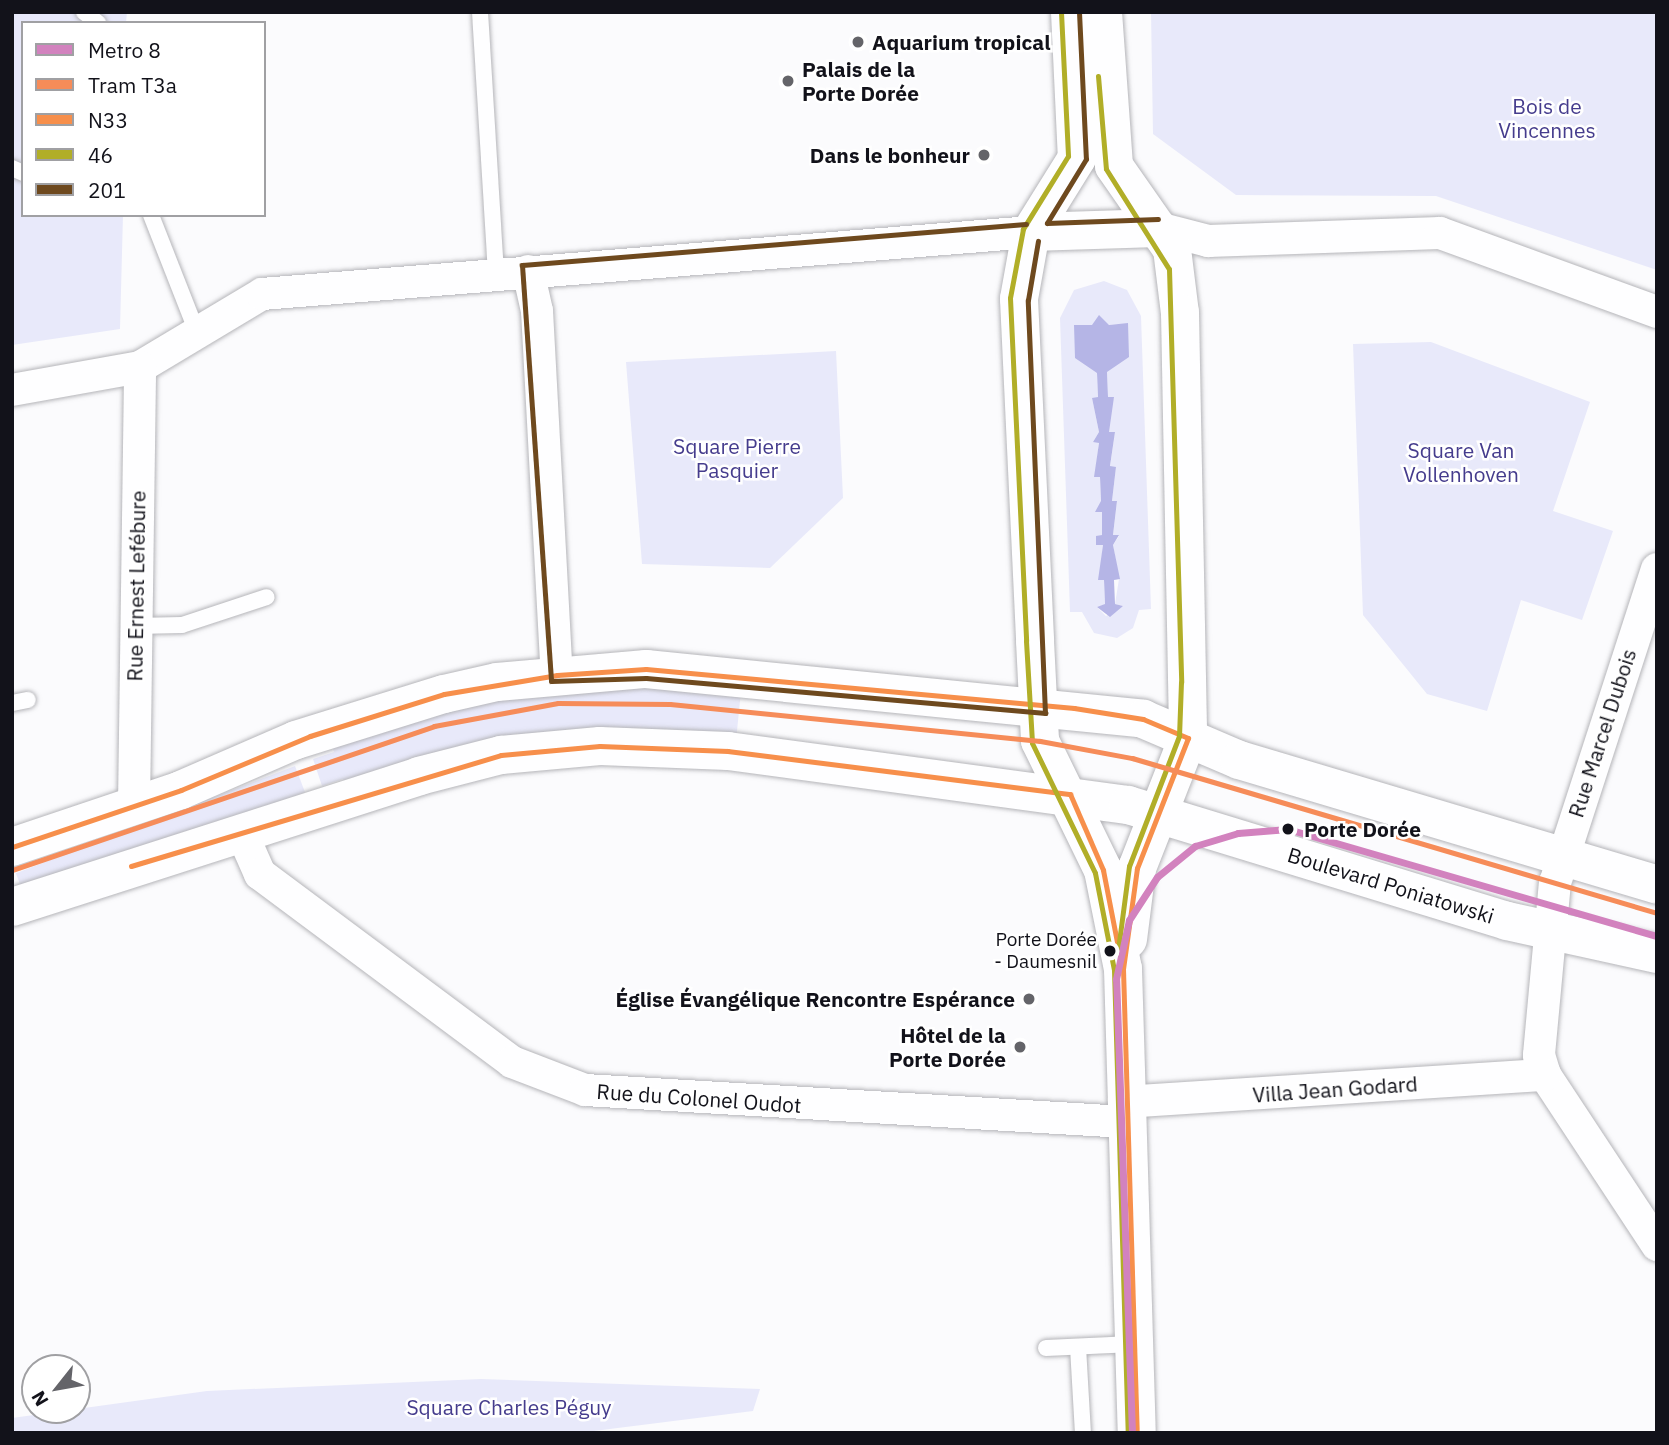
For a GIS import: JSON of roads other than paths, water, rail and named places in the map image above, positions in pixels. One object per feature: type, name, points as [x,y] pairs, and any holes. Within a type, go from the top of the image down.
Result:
[{"type":"main road","points":[[1070,12],[1095,152],[1172,248],[1180,293],[1188,738],[1146,808],[1123,969],[1125,1112],[1137,1433]]},
{"type":"main road","points":[[1095,152],[1102,12]]},
{"type":"main road","points":[[1095,152],[1077,158],[1031,232],[1019,299],[1045,758],[1070,794],[1103,870],[1123,969]]},
{"type":"main road","points":[[1031,232],[1158,228]]},
{"type":"main road","points":[[12,847],[134,805],[296,740],[444,694],[556,674],[646,669],[1040,706],[1143,719],[1188,738],[1657,885]]},
{"type":"main road","name":"Boulevard Poniatowski","points":[[12,907],[241,831],[501,755],[600,746],[728,751],[1070,794],[1146,808],[1546,929],[1657,954]]},
{"type":"street","points":[[1158,228],[1208,241],[1440,233],[1657,312]]},
{"type":"street","points":[[12,390],[140,367],[195,330],[262,294],[496,271],[528,271],[1031,232]]},
{"type":"street","points":[[528,271],[537,311],[556,674]]},
{"type":"street","name":"Rue Ernest Lefébure","points":[[134,805],[140,367]]},
{"type":"street","name":"Rue Marcel Dubois","points":[[1545,1075],[1539,1055],[1546,929],[1562,857],[1657,569]]},
{"type":"street","name":"Rue du Colonel Oudot","points":[[241,831],[260,874],[512,1062],[585,1090],[1125,1112]]},
{"type":"street","points":[[1545,1075],[1657,1245]]},
{"type":"street","name":"Villa Jean Godard","points":[[1125,1112],[1545,1075]]},
{"type":"lane","points":[[480,12],[496,271]]},
{"type":"lane","points":[[151,217],[195,330]]},
{"type":"lane","points":[[135,626],[182,625],[267,597]]},
{"type":"lane","points":[[1046,1348],[1133,1344]]},
{"type":"lane","points":[[1078,1347],[1083,1433]]},
{"type":"water","points":[[1099,315],[1109,325],[1128,323],[1129,357],[1107,372],[1108,397],[1114,397],[1109,432],[1115,432],[1110,466],[1116,467],[1112,501],[1117,501],[1113,535],[1119,535],[1113,545],[1120,579],[1114,580],[1115,604],[1123,606],[1110,617],[1097,607],[1105,604],[1104,580],[1098,580],[1103,545],[1096,545],[1096,536],[1102,535],[1102,512],[1095,512],[1101,501],[1100,477],[1094,477],[1099,443],[1093,442],[1099,432],[1092,398],[1098,397],[1097,373],[1075,358],[1074,325],[1092,325]]},
{"type":"metro line","name":"8","points":[[1132,1433],[1116,979],[1129,920],[1157,877],[1195,846],[1238,833],[1288,829],[1657,936]]},
{"type":"tram line","name":"T3a","points":[[12,870],[434,726],[558,703],[670,704],[1040,741],[1132,758],[1657,913]]},
{"type":"place","name":"Aquarium tropical","points":[[858,42]]},
{"type":"place","name":"Palais de la Porte Dorée","points":[[788,81]]},
{"type":"place","name":"Dans le bonheur","points":[[984,155]]},
{"type":"place","name":"Porte Dorée","points":[[1288,829]]},
{"type":"place","name":"Porte Dorée - Daumesnil","points":[[1110,951]]},
{"type":"place","name":"Église Évangélique Rencontre Espérance","points":[[1029,999]]},
{"type":"place","name":"Hôtel de la Porte Dorée","points":[[1020,1047]]},
{"type":"park label","name":"Bois de Vincennes","points":[[1547,118]]},
{"type":"park label","name":"Square Pierre Pasquier","points":[[737,458]]},
{"type":"park label","name":"Square Van Vollenhoven","points":[[1461,462]]},
{"type":"park label","name":"Square Charles Péguy","points":[[509,1407]]}]
